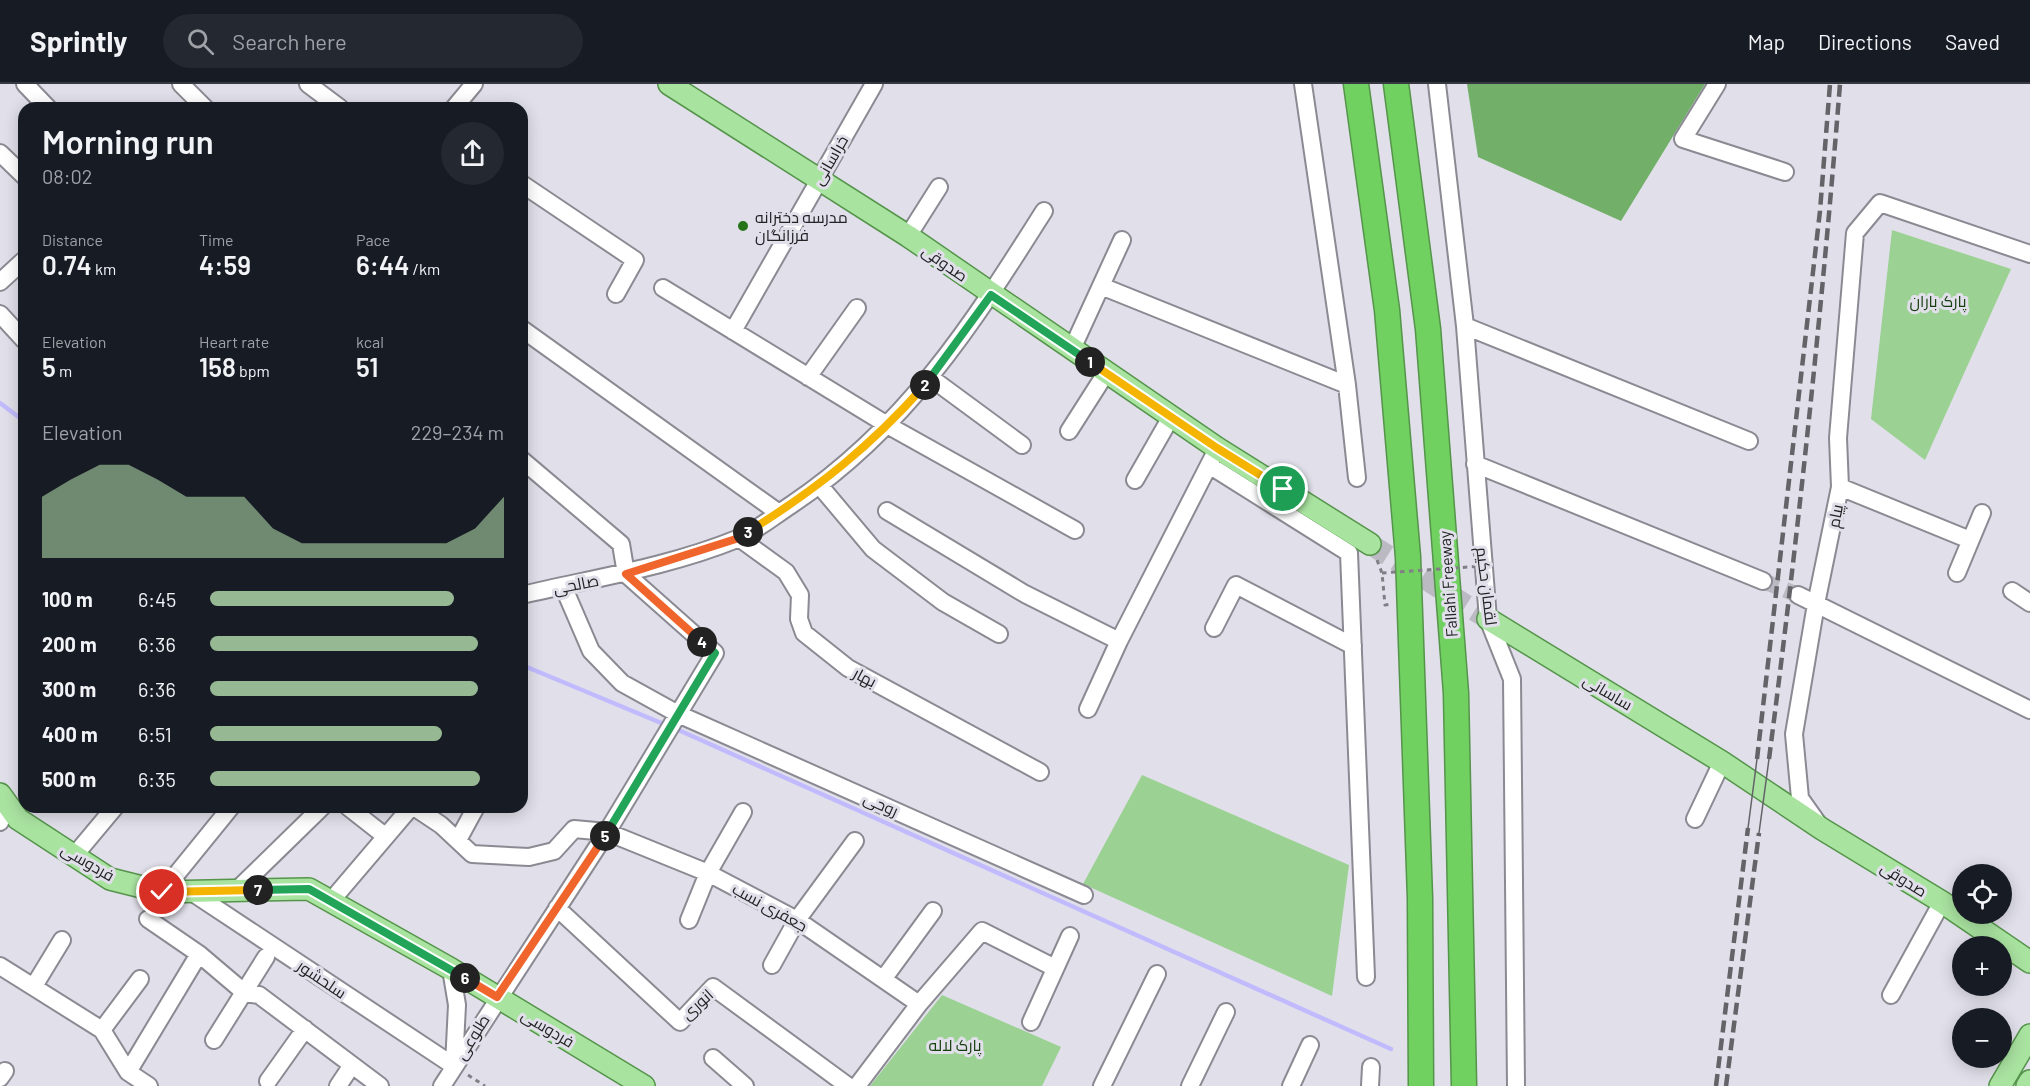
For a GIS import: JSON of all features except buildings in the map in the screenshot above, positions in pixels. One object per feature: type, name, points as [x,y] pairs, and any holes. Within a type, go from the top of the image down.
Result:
[{"type":"highway","points":[[1356,84],[1387,310],[1408,557],[1420,898],[1421,1086]]},
{"type":"highway","name":"Fallahi Freeway","points":[[1396,84],[1428,329],[1456,693],[1464,1086]]},
{"type":"main road","name":"صدوقی","points":[[669,84],[908,236],[1171,417],[1213,457],[1370,544]]},
{"type":"main road","name":"ساسانی","points":[[1488,619],[1725,764],[1776,798]]},
{"type":"main road","name":"صدوقی","points":[[1776,798],[1822,829],[1942,902],[2030,962]]},
{"type":"main road","name":"فردوسی","points":[[3,807],[110,879],[162,892],[309,889],[451,969],[644,1086]]},
{"type":"main road","points":[[2000,1086],[2030,1035]]},
{"type":"main road","points":[[2027,1086],[2030,1081]]},
{"type":"street","points":[[25,84],[42,102]]},
{"type":"street","points":[[308,84],[332,102]]},
{"type":"street","points":[[459,102],[474,84]]},
{"type":"street","name":"خراسانی","points":[[733,331],[874,84]]},
{"type":"street","points":[[1303,84],[1347,385],[1357,478]]},
{"type":"street","name":"لقمان حکیم","points":[[1437,84],[1466,326],[1488,619],[1512,679],[1516,1086]]},
{"type":"street","points":[[1717,84],[1683,139],[1785,172]]},
{"type":"street","points":[[186,86],[200,102]]},
{"type":"street","points":[[0,153],[18,166]]},
{"type":"street","points":[[908,236],[939,187]]},
{"type":"street","points":[[528,188],[635,260],[616,294]]},
{"type":"street","name":"پیام","points":[[1822,829],[1800,798],[1794,734],[1816,604],[1840,487],[1838,438],[1855,233],[1880,203],[2030,254]]},
{"type":"street","name":"صالحی","points":[[528,594],[626,574],[739,538],[820,486],[889,426],[931,378],[991,295],[1044,211]]},
{"type":"street","points":[[1072,350],[1122,240]]},
{"type":"street","points":[[0,282],[18,266]]},
{"type":"street","points":[[1101,286],[1347,385]]},
{"type":"street","points":[[663,288],[889,426],[1075,530]]},
{"type":"street","points":[[808,377],[857,308]]},
{"type":"street","points":[[0,314],[18,334]]},
{"type":"street","points":[[1466,326],[1749,441]]},
{"type":"street","points":[[528,333],[778,513]]},
{"type":"street","points":[[1069,431],[1106,373]]},
{"type":"street","points":[[931,378],[1022,445]]},
{"type":"street","points":[[1135,480],[1171,417]]},
{"type":"street","points":[[1088,709],[1119,642],[1213,457],[1349,553],[1366,977]]},
{"type":"street","points":[[1475,464],[1762,581]]},
{"type":"street","points":[[528,465],[621,544],[626,574]]},
{"type":"street","points":[[820,486],[873,549],[943,602],[999,634]]},
{"type":"street","points":[[1840,487],[1970,540]]},
{"type":"street","points":[[887,511],[1025,594],[1119,642]]},
{"type":"street","points":[[1957,573],[1982,513]]},
{"type":"street","name":"بهار","points":[[739,538],[786,572],[800,596],[800,619],[804,633],[848,668],[1040,772]]},
{"type":"street","name":"طلوعی","points":[[442,1086],[497,997],[607,832],[715,653],[626,574]]},
{"type":"street","points":[[1214,628],[1236,585],[1353,646]]},
{"type":"street","name":"روحی","points":[[563,586],[591,651],[622,683],[678,714],[1084,895]]},
{"type":"street","points":[[2012,591],[2030,603]]},
{"type":"street","points":[[1798,595],[2030,710]]},
{"type":"street","points":[[1695,819],[1725,764]]},
{"type":"street","points":[[688,920],[708,873],[743,812]]},
{"type":"street","points":[[74,856],[110,813]]},
{"type":"street","points":[[162,892],[226,813]]},
{"type":"street","points":[[237,890],[315,813]]},
{"type":"street","points":[[356,813],[385,836]]},
{"type":"street","points":[[331,901],[407,813]]},
{"type":"street","points":[[422,813],[458,840],[473,813]]},
{"type":"street","name":"جعفری نسب","points":[[458,840],[472,854],[529,857],[554,850],[574,829],[607,832],[708,873],[797,920],[919,1004]]},
{"type":"street","points":[[772,965],[797,920],[855,841]]},
{"type":"street","name":"سلحشور","points":[[190,891],[454,1066]]},
{"type":"street","points":[[1892,995],[1942,902]]},
{"type":"street","name":"انوری","points":[[558,908],[680,1022],[713,987],[848,1086]]},
{"type":"street","points":[[884,978],[933,911]]},
{"type":"street","points":[[148,919],[199,954],[246,993],[259,995],[380,1086]]},
{"type":"street","points":[[856,1086],[919,1004],[982,931],[1056,968]]},
{"type":"street","points":[[1030,1022],[1070,936]]},
{"type":"street","points":[[34,986],[62,940]]},
{"type":"street","points":[[128,1072],[199,954]]},
{"type":"street","points":[[214,1040],[246,993],[266,957]]},
{"type":"street","points":[[0,966],[102,1030],[128,1072],[149,1086]]},
{"type":"street","points":[[451,969],[457,1005],[454,1066]]},
{"type":"street","points":[[1102,1086],[1157,974]]},
{"type":"street","points":[[102,1030],[140,979]]},
{"type":"street","points":[[1190,1086],[1226,1012]]},
{"type":"street","points":[[268,1081],[304,1029]]},
{"type":"street","points":[[1291,1086],[1310,1046]]},
{"type":"street","points":[[713,1058],[745,1086]]},
{"type":"street","points":[[338,1086],[352,1065]]},
{"type":"street","points":[[1370,1086],[1371,1066]]},
{"type":"path","points":[[1385,605],[1382,573],[1483,566]]},
{"type":"green space","points":[[1467,84],[1705,84],[1621,221],[1478,157]]},
{"type":"green space","name":"پارک باران","points":[[1892,230],[2011,269],[1925,460],[1871,419]]},
{"type":"green space","points":[[1142,775],[1349,865],[1332,996],[1083,884]]},
{"type":"green space","name":"پارک لاله","points":[[942,995],[1061,1047],[1042,1086],[870,1086]]},
{"type":"waterway","points":[[0,403],[18,416]]},
{"type":"waterway","points":[[528,668],[666,725]]},
{"type":"waterway","points":[[674,728],[1391,1049]]},
{"type":"tunnel","points":[[1370,544],[1488,619]]},
{"type":"tunnel","points":[[1763,581],[1798,595]]},
{"type":"tram line","points":[[1748,828],[1757,759]]},
{"type":"tram line","points":[[1759,833],[1769,759]]},
{"type":"railway","points":[[1757,759],[1820,211],[1830,84]]},
{"type":"railway","points":[[1769,759],[1809,422],[1840,84]]},
{"type":"railway","points":[[1716,1086],[1748,828]]},
{"type":"railway","points":[[1726,1086],[1759,833]]},
{"type":"place","name":"مدرسه دخترانه فرزانگان","points":[[743,226]]},
{"type":"route","points":[[162,892],[309,889],[497,997],[607,832],[715,653],[626,574],[739,538],[820,486],[889,426],[931,378],[991,295],[1217,448],[1283,489]]}]
